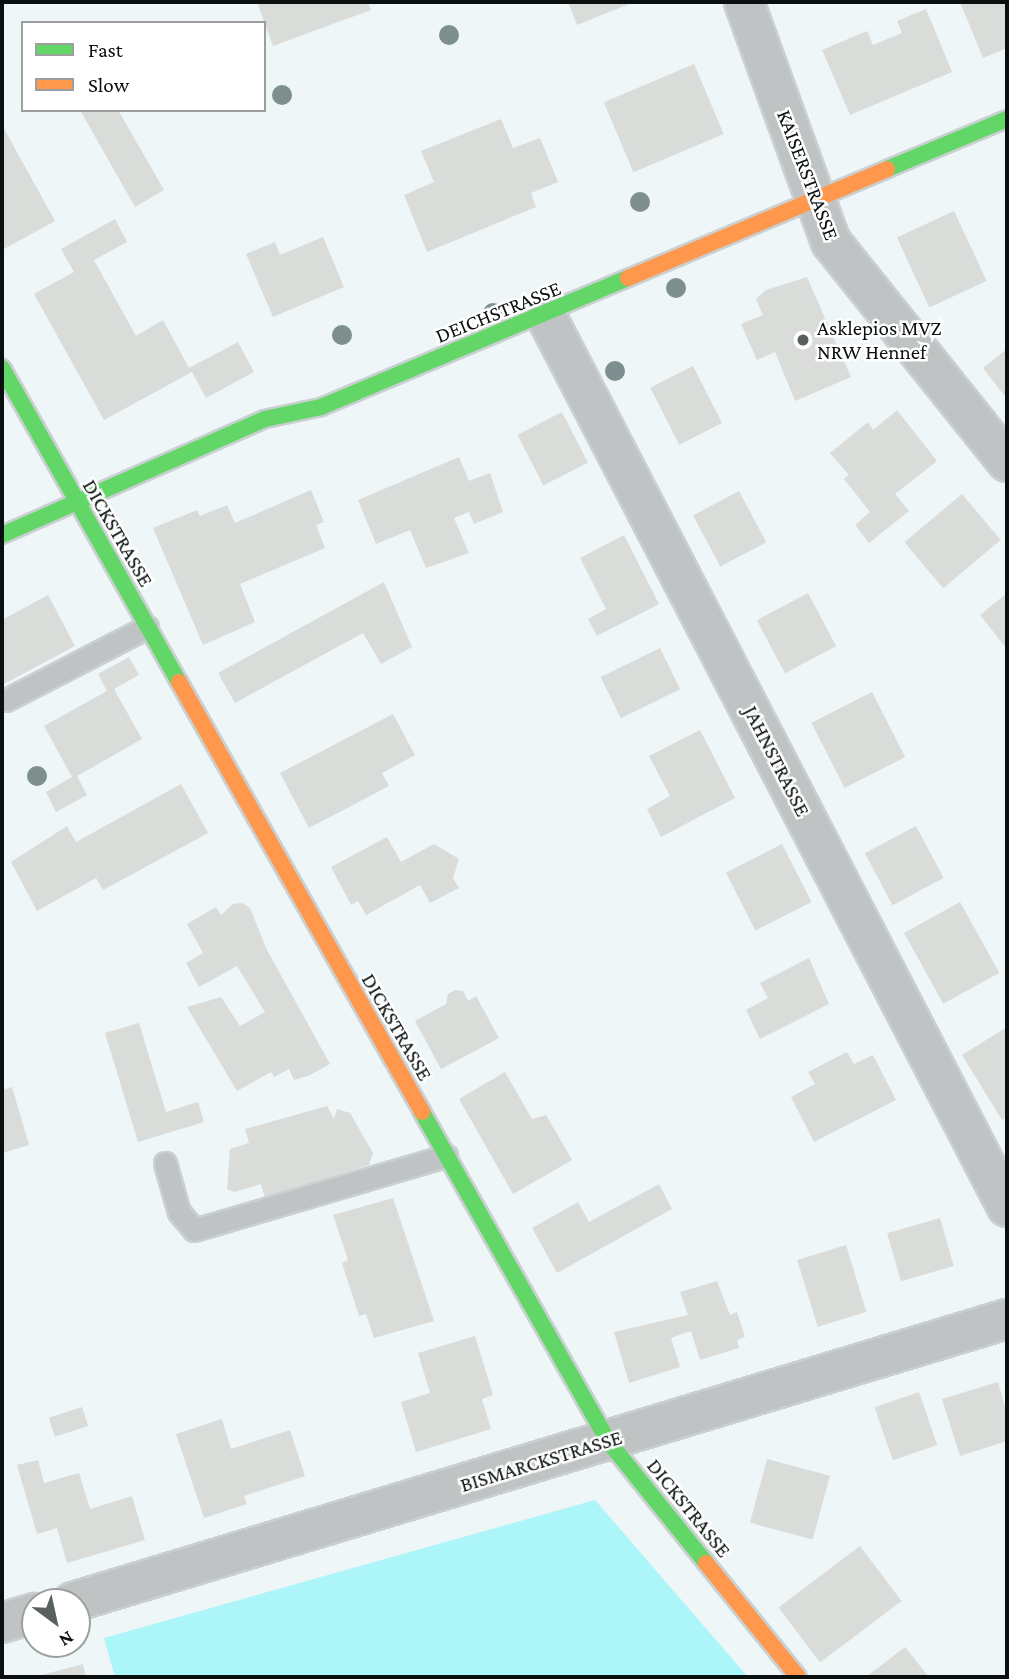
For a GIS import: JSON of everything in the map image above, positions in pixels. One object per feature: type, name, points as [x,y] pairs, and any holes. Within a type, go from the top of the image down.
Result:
[{"type":"street","name":"KAISERSTRASSE","points":[[744,2],[831,242],[1007,463]]},
{"type":"street","name":"DEICHSTRASSE","points":[[2,535],[265,419],[321,407],[546,316],[1007,119]]},
{"type":"street","name":"JAHNSTRASSE","points":[[546,316],[1007,1207]]},
{"type":"street","name":"DICKSTRASSE","points":[[2,368],[608,1441],[798,1677]]},
{"type":"street","name":"BISMARCKSTRASSE","points":[[91,1597],[1007,1319]]},
{"type":"street","points":[[2,1623],[21,1617]]},
{"type":"lane","points":[[6,700],[147,626]]},
{"type":"lane","points":[[166,1163],[179,1212],[194,1230],[446,1156]]},
{"type":"shaded area","points":[[595,1500],[748,1677],[115,1677],[104,1638]]},
{"type":"building","points":[[257,2],[368,2],[371,10],[273,46]]},
{"type":"building","points":[[568,2],[634,2],[577,25]]},
{"type":"building","points":[[960,2],[1007,2],[1007,48],[983,58]]},
{"type":"building","points":[[926,9],[952,72],[850,115],[822,50],[867,31],[873,45],[902,33],[897,21]]},
{"type":"building","points":[[694,64],[724,134],[633,172],[604,102]]},
{"type":"building","points":[[81,112],[119,112],[164,190],[135,207]]},
{"type":"building","points":[[501,119],[513,148],[540,138],[558,182],[531,193],[536,207],[427,252],[404,195],[434,182],[421,151]]},
{"type":"building","points":[[2,125],[55,221],[2,250]]},
{"type":"building","points":[[954,211],[987,281],[929,307],[897,238]]},
{"type":"building","points":[[115,219],[127,242],[94,260],[136,336],[163,320],[189,368],[238,342],[254,372],[206,398],[192,372],[104,420],[34,294],[74,272],[61,249]]},
{"type":"building","points":[[323,237],[344,287],[273,317],[246,254],[275,242],[280,255]]},
{"type":"building","name":"Asklepios MVZ NRW Hennef","points":[[807,277],[851,377],[795,401],[775,352],[757,360],[741,324],[763,315],[756,299],[766,290]]},
{"type":"building","points":[[1007,349],[1007,399],[983,368]]},
{"type":"building","points":[[693,366],[722,423],[679,445],[650,388]]},
{"type":"building","points":[[897,410],[937,461],[895,494],[909,511],[869,543],[855,525],[870,512],[844,479],[849,475],[830,453],[868,422],[873,430]]},
{"type":"building","points":[[562,412],[588,463],[543,485],[517,435]]},
{"type":"building","points":[[459,457],[469,481],[490,473],[503,512],[474,524],[469,512],[454,518],[469,553],[426,568],[410,530],[376,544],[358,500]]},
{"type":"building","points":[[311,490],[324,522],[316,525],[325,548],[240,584],[255,622],[203,645],[153,528],[197,510],[200,516],[227,505],[235,523]]},
{"type":"building","points":[[739,491],[766,542],[720,567],[693,515]]},
{"type":"building","points":[[962,494],[1001,540],[943,588],[905,542]]},
{"type":"building","points":[[624,535],[659,604],[597,636],[588,619],[606,609],[580,558]]},
{"type":"building","points":[[384,582],[412,647],[381,664],[363,633],[235,703],[218,673]]},
{"type":"building","points":[[808,593],[836,646],[785,673],[757,620]]},
{"type":"building","points":[[1007,593],[1007,649],[980,615]]},
{"type":"building","points":[[48,595],[75,646],[2,685],[2,620]]},
{"type":"building","points":[[660,648],[680,689],[621,718],[601,677]]},
{"type":"building","points":[[129,657],[139,675],[114,689],[142,739],[77,776],[87,795],[56,812],[46,792],[72,777],[44,726],[107,691],[98,674]]},
{"type":"building","points":[[872,692],[905,757],[845,788],[811,723]]},
{"type":"building","points":[[393,714],[415,755],[382,773],[389,786],[309,828],[280,773]]},
{"type":"building","points":[[700,730],[735,798],[661,837],[647,809],[670,796],[649,756]]},
{"type":"building","points":[[181,784],[208,833],[103,890],[96,878],[37,911],[11,862],[67,826],[76,842]]},
{"type":"building","points":[[916,826],[944,878],[892,905],[865,853]]},
{"type":"building","points":[[387,837],[401,862],[434,844],[459,859],[453,878],[459,888],[430,903],[420,885],[366,915],[358,901],[351,905],[331,867]]},
{"type":"building","points":[[782,844],[812,902],[755,931],[726,873]]},
{"type":"building","points":[[960,902],[999,973],[943,1004],[904,933]]},
{"type":"building","points":[[242,903],[250,908],[267,950],[330,1064],[308,1076],[294,1080],[289,1069],[274,1077],[271,1072],[237,1091],[187,1007],[221,997],[240,1026],[265,1012],[237,966],[199,987],[186,963],[203,953],[187,924],[216,907],[221,915],[233,904]]},
{"type":"building","points":[[809,958],[829,1004],[760,1039],[746,1010],[768,998],[760,983]]},
{"type":"building","points":[[455,990],[463,991],[468,1001],[476,996],[499,1038],[441,1069],[415,1021],[446,1004],[448,994]]},
{"type":"building","points":[[139,1023],[166,1112],[198,1102],[204,1122],[138,1142],[105,1033]]},
{"type":"building","points":[[1007,1027],[1007,1117],[1002,1120],[962,1055]]},
{"type":"building","points":[[847,1052],[854,1064],[873,1055],[896,1100],[814,1142],[791,1097],[815,1084],[808,1072]]},
{"type":"building","points":[[505,1072],[532,1119],[546,1115],[572,1160],[513,1194],[459,1099]]},
{"type":"building","points":[[12,1087],[29,1145],[2,1153],[2,1090]]},
{"type":"building","points":[[327,1106],[334,1119],[337,1109],[350,1113],[373,1153],[369,1165],[265,1198],[261,1184],[234,1192],[227,1189],[230,1149],[249,1143],[245,1129]]},
{"type":"building","points":[[659,1184],[672,1209],[557,1273],[532,1228],[578,1202],[589,1222]]},
{"type":"building","points":[[393,1198],[434,1321],[374,1338],[366,1314],[359,1316],[342,1263],[348,1260],[333,1215]]},
{"type":"building","points":[[940,1218],[954,1266],[901,1281],[887,1233]]},
{"type":"building","points":[[846,1245],[866,1312],[818,1327],[797,1260]]},
{"type":"building","points":[[717,1281],[730,1315],[737,1312],[745,1337],[737,1340],[739,1348],[700,1360],[691,1331],[671,1338],[680,1367],[629,1383],[614,1332],[688,1315],[680,1292]]},
{"type":"building","points":[[475,1336],[493,1395],[482,1399],[491,1429],[416,1452],[401,1402],[430,1393],[418,1353]]},
{"type":"building","points":[[998,1382],[1007,1414],[1007,1441],[960,1456],[942,1399]]},
{"type":"building","points":[[919,1392],[937,1445],[893,1460],[875,1407]]},
{"type":"building","points":[[82,1407],[88,1426],[55,1437],[49,1418]]},
{"type":"building","points":[[222,1419],[231,1449],[290,1430],[305,1476],[244,1496],[247,1504],[204,1518],[176,1434]]},
{"type":"building","points":[[767,1459],[830,1476],[813,1540],[750,1523]]},
{"type":"building","points":[[38,1460],[44,1483],[79,1473],[90,1509],[132,1496],[145,1540],[67,1563],[57,1528],[37,1534],[17,1465]]},
{"type":"building","points":[[860,1546],[902,1601],[820,1662],[779,1607]]},
{"type":"building","points":[[905,1647],[929,1677],[866,1677]]},
{"type":"building","points":[[83,1664],[86,1677],[38,1677],[38,1676]]},
{"type":"traffic: fast","points":[[887,169],[1007,119]]},
{"type":"traffic: fast","points":[[2,535],[265,419],[321,407],[628,278]]},
{"type":"traffic: fast","points":[[2,368],[179,682]]},
{"type":"traffic: fast","points":[[422,1112],[608,1441],[706,1563]]},
{"type":"traffic: slow","points":[[628,278],[887,169]]},
{"type":"traffic: slow","points":[[179,682],[422,1112]]},
{"type":"traffic: slow","points":[[706,1563],[798,1677]]},
{"type":"place","name":"Asklepios MVZ NRW Hennef","points":[[803,340]]}]
